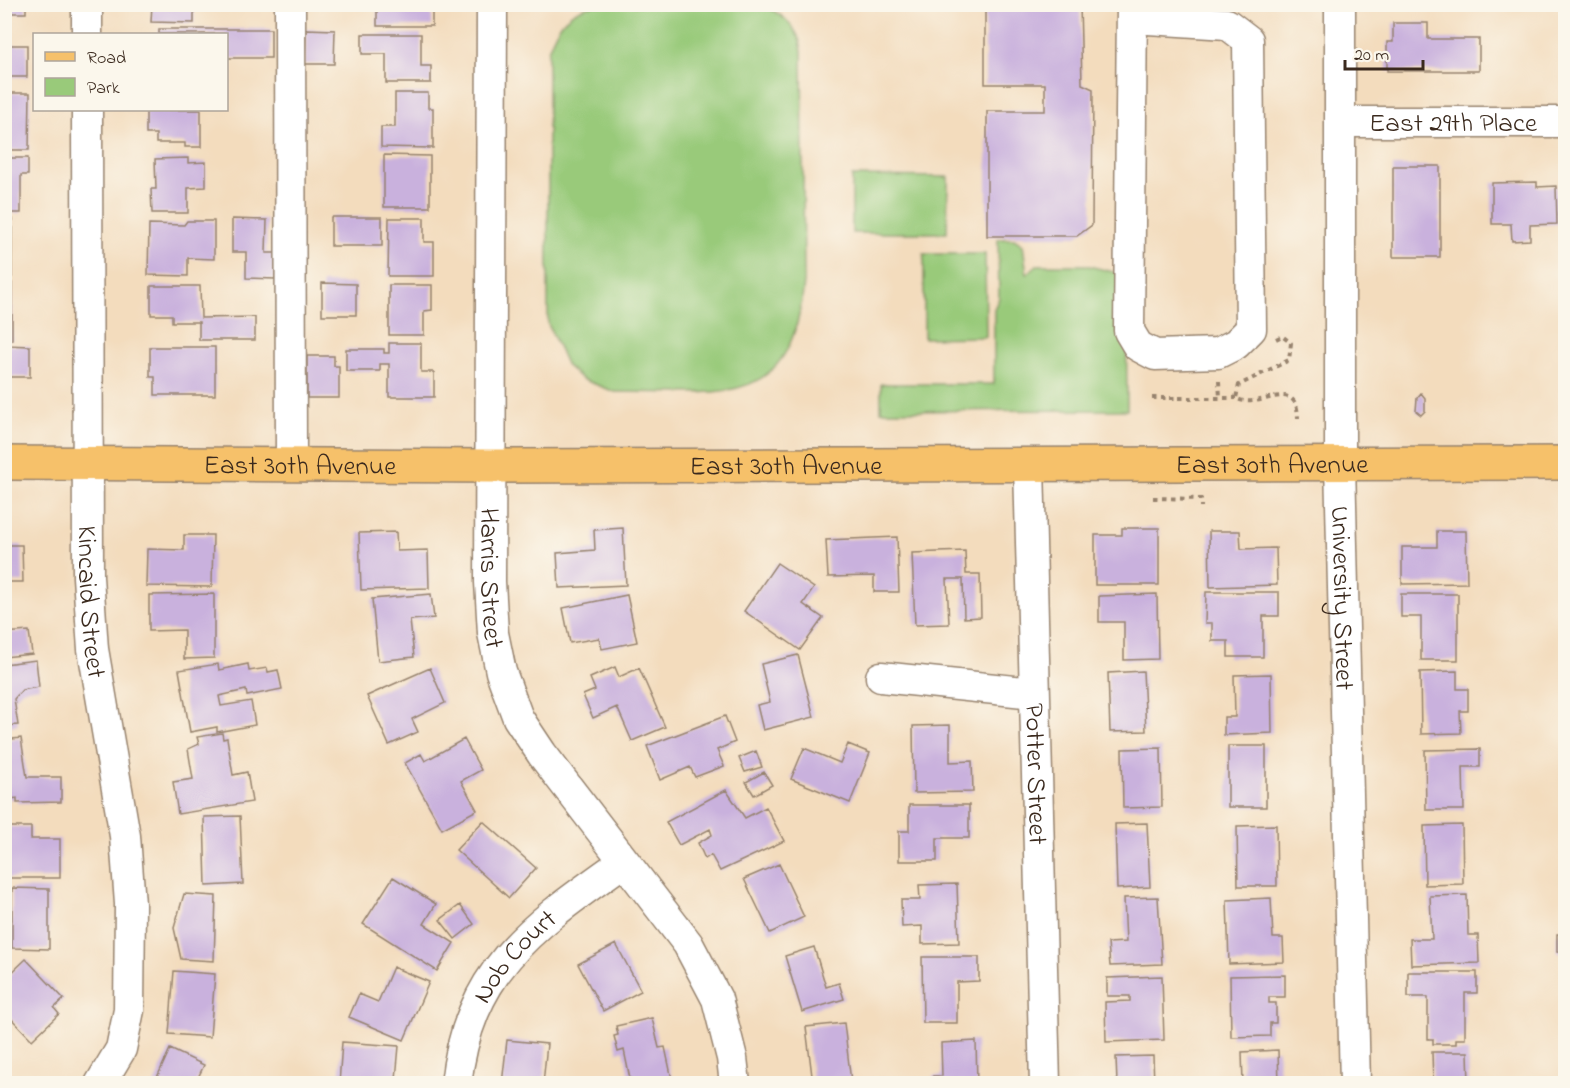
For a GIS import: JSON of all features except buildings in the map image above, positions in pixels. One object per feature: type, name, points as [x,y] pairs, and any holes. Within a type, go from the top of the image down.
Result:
[{"type":"main road","name":"East 30th Avenue","points":[[4,463],[491,466],[1566,463]]},
{"type":"street","points":[[87,4],[87,33]]},
{"type":"street","points":[[290,4],[291,463]]},
{"type":"street","name":"Harris Street","points":[[492,4],[490,582],[493,633],[501,672],[518,718],[542,754],[688,944],[717,999],[732,1058],[735,1083]]},
{"type":"street","name":"University Street","points":[[1340,4],[1340,463],[1355,1083]]},
{"type":"street","points":[[1132,11],[1227,24],[1248,40],[1251,329],[1236,344],[1218,353],[1155,355],[1138,346],[1129,331],[1132,11]]},
{"type":"street","name":"Kincaid Street","points":[[87,111],[88,577],[93,649],[120,796],[130,904],[129,1010],[121,1048],[100,1083]]},
{"type":"street","name":"East 29th Place","points":[[1341,122],[1566,122]]},
{"type":"street","name":"Potter Street","points":[[1029,465],[1045,1083]]},
{"type":"street","points":[[881,677],[1034,693]]},
{"type":"street","name":"Nob Court","points":[[456,1083],[459,1062],[475,1006],[507,955],[554,912],[623,862]]},
{"type":"path","points":[[1236,398],[1239,385],[1289,360],[1291,343],[1282,336],[1271,341]]},
{"type":"path","points":[[1152,398],[1236,398],[1243,402],[1259,401],[1274,395],[1292,398],[1298,405],[1298,418]]},
{"type":"path","points":[[1153,498],[1200,499],[1200,507]]},
{"type":"green space","points":[[595,5],[763,5],[789,23],[797,35],[802,51],[804,282],[797,325],[784,355],[766,375],[744,386],[717,392],[615,392],[582,379],[567,366],[548,324],[548,51],[555,34],[559,26],[570,15],[585,7]]},
{"type":"green space","points":[[852,176],[948,177],[947,233],[852,233]]},
{"type":"green space","points":[[998,239],[1014,239],[1023,245],[1027,274],[1037,265],[1085,265],[1126,275],[1127,410],[881,411],[881,384],[994,384],[994,309],[999,298]]},
{"type":"green space","points":[[924,254],[985,254],[986,337],[924,338]]}]
